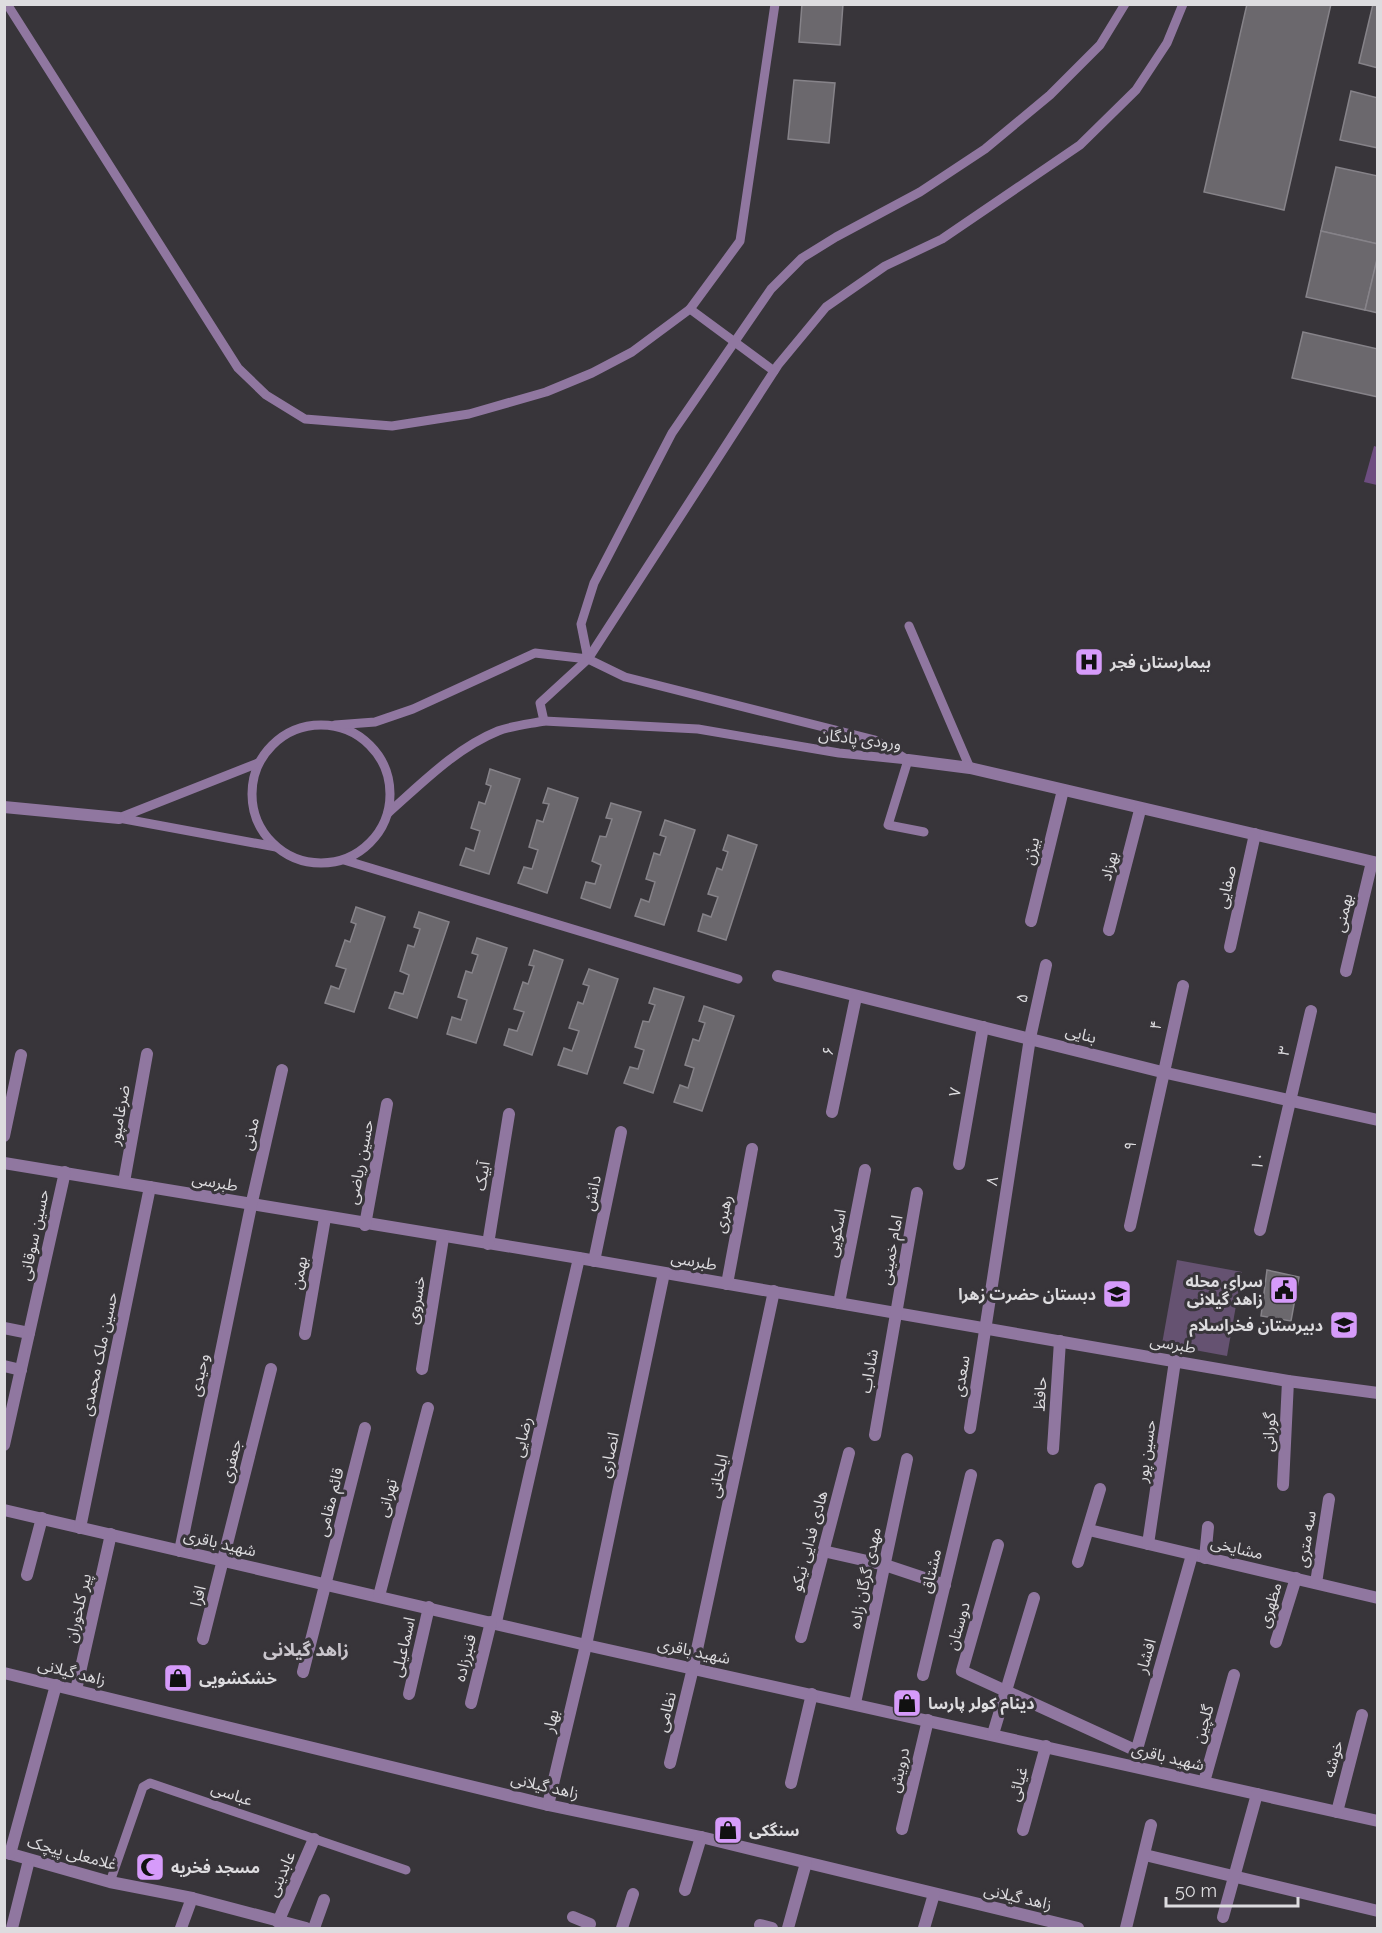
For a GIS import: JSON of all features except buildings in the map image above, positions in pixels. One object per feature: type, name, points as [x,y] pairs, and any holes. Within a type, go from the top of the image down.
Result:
[{"type":"street","points":[[908,760],[970,768],[1140,810],[1255,834],[1375,863]]},
{"type":"street","name":"بیژن","points":[[1031,921],[1063,790]]},
{"type":"street","points":[[6,805],[118,818]]},
{"type":"street","name":"بهزاد","points":[[1109,930],[1140,810]]},
{"type":"street","name":"صفایی","points":[[1230,947],[1255,834]]},
{"type":"street","name":"بهمنی","points":[[1346,971],[1375,863]]},
{"type":"street","name":"۵","points":[[1030,1038],[1046,965]]},
{"type":"street","name":"بنایی","points":[[778,976],[1162,1072],[1377,1120]]},
{"type":"street","name":"۴","points":[[1162,1072],[1182,986]]},
{"type":"street","name":"۶","points":[[832,1112],[856,997]]},
{"type":"street","name":"۳","points":[[1288,1099],[1311,1011]]},
{"type":"street","name":"۷","points":[[959,1164],[982,1027]]},
{"type":"street","name":"۸","points":[[986,1328],[1030,1038]]},
{"type":"street","name":"ضرغامپور","points":[[124,1182],[147,1054]]},
{"type":"street","points":[[4,1136],[21,1055]]},
{"type":"street","name":"مدنی","points":[[251,1206],[282,1070]]},
{"type":"street","name":"۹","points":[[1130,1226],[1162,1072]]},
{"type":"street","name":"۱۰","points":[[1260,1230],[1288,1099]]},
{"type":"street","name":"حسین ریاضی","points":[[365,1225],[387,1104]]},
{"type":"street","name":"آبیک","points":[[488,1244],[509,1114]]},
{"type":"street","name":"دانش","points":[[594,1261],[621,1132]]},
{"type":"street","name":"رهبری","points":[[727,1284],[752,1149]]},
{"type":"street","name":"طبرسی","points":[[4,1163],[443,1238],[579,1258],[1288,1381],[1377,1393]]},
{"type":"street","name":"اسکویی","points":[[839,1303],[865,1170]]},
{"type":"street","name":"حسین سوقانی","points":[[4,1445],[9,1406],[21,1370],[65,1172]]},
{"type":"street","name":"حسین ملک محمدی","points":[[80,1528],[150,1187]]},
{"type":"street","name":"امام خمینی","points":[[897,1313],[917,1193]]},
{"type":"street","name":"وحیدی","points":[[180,1551],[251,1206]]},
{"type":"street","name":"بهمن","points":[[305,1334],[325,1218]]},
{"type":"street","name":"خسروی","points":[[422,1369],[443,1238]]},
{"type":"street","name":"رضایی","points":[[494,1622],[579,1258]]},
{"type":"street","name":"انصاری","points":[[586,1644],[664,1273]]},
{"type":"street","name":"ایلخانی","points":[[693,1668],[774,1292]]},
{"type":"street","name":"شاداب","points":[[875,1435],[897,1313]]},
{"type":"street","points":[[4,1328],[29,1333]]},
{"type":"street","name":"سعدی","points":[[970,1428],[986,1328]]},
{"type":"street","name":"حافظ","points":[[1053,1449],[1060,1341]]},
{"type":"street","name":"حسین پور","points":[[1148,1544],[1175,1361]]},
{"type":"street","points":[[4,1366],[21,1370]]},
{"type":"street","name":"جعفری","points":[[224,1561],[271,1369]]},
{"type":"street","name":"گورانی","points":[[1283,1485],[1288,1381]]},
{"type":"street","name":"تهرانی","points":[[379,1596],[428,1408]]},
{"type":"street","name":"قائم مقامی","points":[[303,1672],[365,1428]]},
{"type":"street","name":"هادی فدایی نیکو","points":[[801,1637],[849,1453]]},
{"type":"street","name":"مهدی گرگان زاده","points":[[855,1703],[907,1460]]},
{"type":"street","name":"مشتاق","points":[[924,1675],[971,1475]]},
{"type":"street","points":[[1078,1562],[1100,1489]]},
{"type":"street","name":"سه متری","points":[[1316,1583],[1329,1499]]},
{"type":"street","name":"شهید باقری","points":[[4,1510],[586,1644],[1377,1821]]},
{"type":"street","points":[[27,1575],[42,1518]]},
{"type":"street","name":"افشار","points":[[1132,1766],[1208,1527]]},
{"type":"street","name":"مشایخی","points":[[1089,1530],[1377,1598]]},
{"type":"street","name":"پیر کلخوران","points":[[76,1690],[111,1534]]},
{"type":"street","name":"دوستان","points":[[998,1545],[962,1671],[1137,1751]]},
{"type":"street","points":[[823,1551],[885,1565],[945,1585]]},
{"type":"street","name":"افرا","points":[[203,1639],[224,1561]]},
{"type":"street","name":"مظهری","points":[[1276,1642],[1296,1578]]},
{"type":"street","points":[[993,1734],[1034,1599]]},
{"type":"street","name":"اسماعیلی","points":[[409,1694],[429,1607]]},
{"type":"street","name":"قنبرزاده","points":[[471,1703],[494,1622]]},
{"type":"street","name":"بهار","points":[[548,1805],[586,1644]]},
{"type":"street","name":"نظامی","points":[[670,1763],[693,1668]]},
{"type":"street","name":"زاهد گیلانی","points":[[4,1673],[548,1805],[701,1837],[934,1894],[1043,1924],[1078,1929]]},
{"type":"street","name":"گلچین","points":[[1204,1782],[1234,1675]]},
{"type":"street","points":[[7,1853],[56,1685]]},
{"type":"street","points":[[791,1783],[812,1694]]},
{"type":"street","name":"خوشه","points":[[1336,1812],[1362,1715]]},
{"type":"street","name":"درویش","points":[[902,1828],[928,1720]]},
{"type":"street","name":"غیائی","points":[[1023,1830],[1046,1746]]},
{"type":"street","points":[[1223,1917],[1257,1794]]},
{"type":"street","points":[[1126,1929],[1145,1855],[1150,1825]]},
{"type":"street","points":[[686,1890],[701,1837]]},
{"type":"street","name":"عابدینی","points":[[278,1922],[314,1839]]},
{"type":"street","name":"غلامعلی پیچک","points":[[7,1853],[110,1882],[192,1898],[306,1929]]},
{"type":"street","points":[[1145,1855],[1377,1911]]},
{"type":"street","points":[[12,1929],[29,1860]]},
{"type":"street","points":[[788,1929],[806,1863]]},
{"type":"street","points":[[622,1929],[633,1894]]},
{"type":"street","points":[[924,1929],[934,1894]]},
{"type":"street","points":[[181,1929],[192,1898]]},
{"type":"street","points":[[314,1929],[324,1900]]},
{"type":"street","points":[[573,1917],[590,1924],[588,1929]]},
{"type":"lane","points":[[7,4],[238,368],[266,395],[305,419],[392,426],[469,414],[546,392],[592,373],[632,352],[690,309],[740,241],[775,4]]},
{"type":"lane","points":[[588,658],[581,624],[594,583],[672,433],[771,289],[802,258],[920,192],[985,149],[1050,95],[1100,45],[1125,4]]},
{"type":"lane","points":[[544,721],[540,703],[588,658],[774,371],[826,307],[885,267],[942,240],[1080,145],[1136,90],[1167,43],[1182,4]]},
{"type":"lane","points":[[690,309],[774,371]]},
{"type":"lane","points":[[909,626],[970,768]]},
{"type":"lane","points":[[335,725],[356,734],[374,748],[386,768],[390,790],[388,813],[379,833],[363,849],[344,860],[320,864],[297,860],[276,847],[261,830],[252,808],[252,785],[258,763],[272,744],[290,731],[312,724],[375,722],[413,709],[536,652],[588,658]]},
{"type":"lane","name":"ورودی پادگان","points":[[588,658],[625,677],[875,740],[908,760]]},
{"type":"lane","name":"ورودی پادگان","points":[[388,813],[439,768],[468,748],[498,731],[544,721],[698,729],[839,753],[908,760]]},
{"type":"lane","points":[[908,760],[888,825],[924,832]]},
{"type":"lane","points":[[118,818],[258,763]]},
{"type":"lane","points":[[118,818],[276,847]]},
{"type":"lane","points":[[344,860],[738,979]]},
{"type":"lane","name":"عباسی","points":[[110,1882],[144,1787],[150,1783],[406,1870]]},
{"type":"shaded area","points":[[1374,446],[1377,447],[1377,485],[1364,482]]},
{"type":"shaded area","points":[[1177,1260],[1242,1272],[1227,1356],[1162,1344]]},
{"type":"place","name":"بیمارستان فجر","points":[[1089,662]]},
{"type":"place","name":"سرای محله زاهد گیلانی","points":[[1284,1290]]},
{"type":"place","name":"دبستان حضرت زهرا","points":[[1117,1294]]},
{"type":"place","name":"دبیرستان فخراسلام","points":[[1344,1325]]},
{"type":"place","name":"خشکشویی","points":[[178,1678]]},
{"type":"place","name":"دینام کولر پارسا","points":[[907,1703]]},
{"type":"place","name":"سنگکی","points":[[728,1830]]},
{"type":"place","name":"مسجد فخریه","points":[[150,1867]]},
{"type":"district","name":"زاهد گیلانی","points":[[306,1649]]}]
